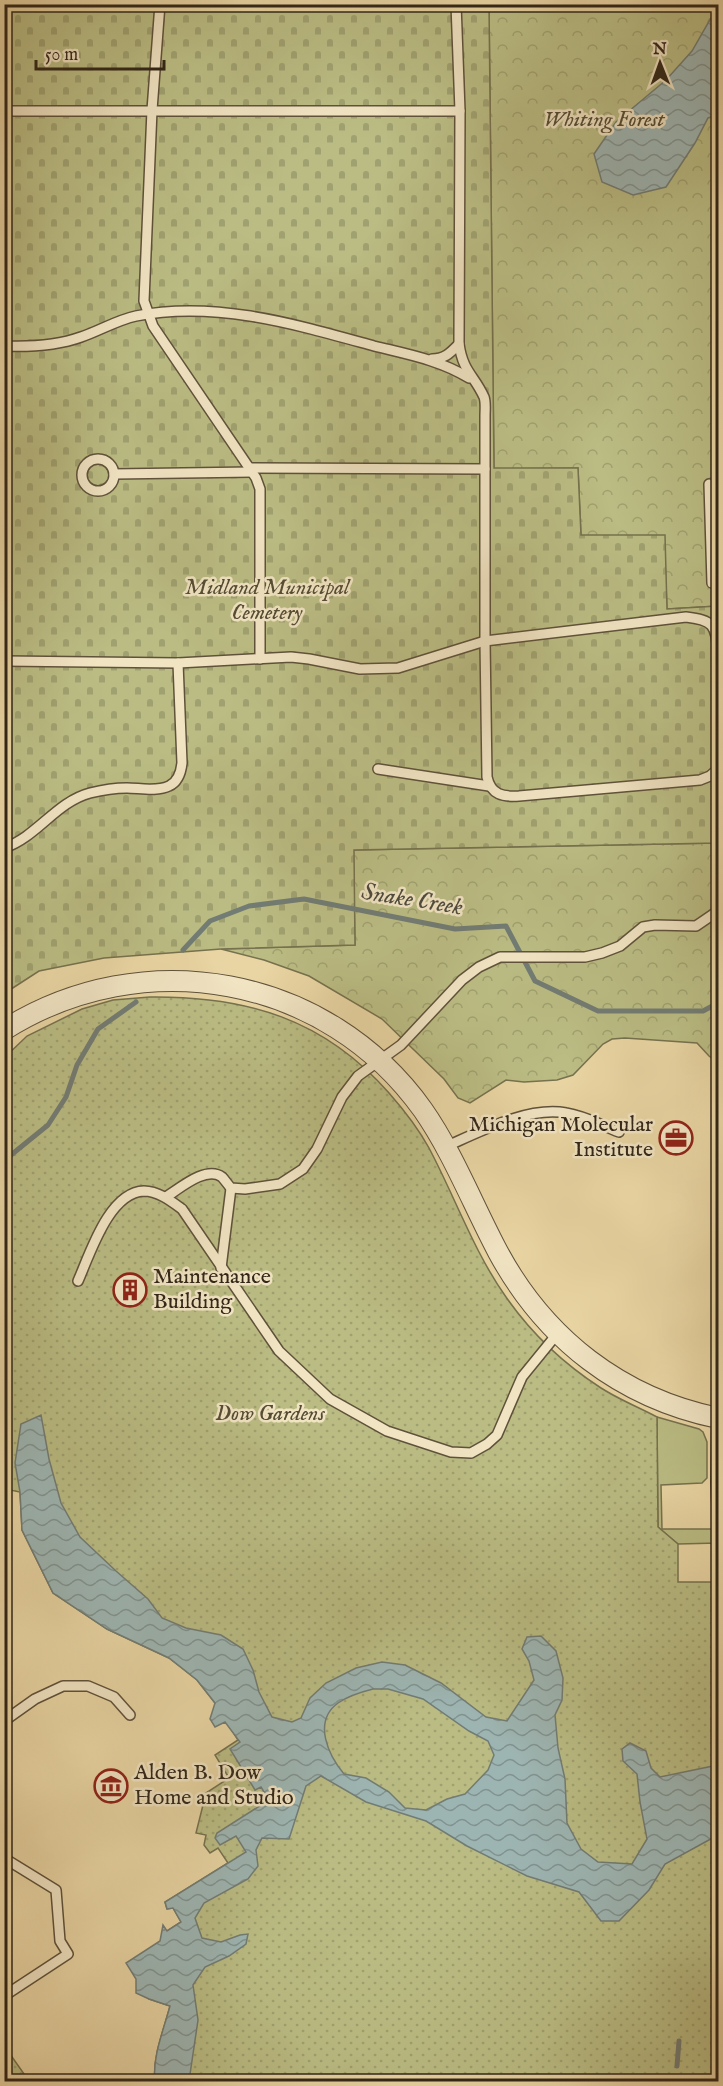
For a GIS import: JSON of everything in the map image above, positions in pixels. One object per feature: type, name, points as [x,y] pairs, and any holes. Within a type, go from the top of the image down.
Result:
[{"type":"street","points":[[4,1030],[53,1005],[99,990],[162,981],[198,981],[236,986],[298,1007],[327,1023],[379,1060],[423,1110],[516,1282],[536,1311],[557,1335],[582,1356],[640,1391],[673,1406],[718,1418]]},
{"type":"lane","points":[[160,4],[152,110],[144,301],[153,326],[251,470],[260,489],[260,659]]},
{"type":"lane","points":[[456,4],[460,111],[459,344],[463,363],[484,398],[485,641],[489,786],[495,793],[505,797],[519,796],[700,780],[710,776],[718,769]]},
{"type":"lane","points":[[4,111],[460,111]]},
{"type":"lane","points":[[4,346],[42,346],[64,343],[120,321],[149,315],[209,313],[263,318],[423,359],[454,369],[473,380]]},
{"type":"lane","points":[[423,359],[440,359],[450,354],[459,344]]},
{"type":"lane","points":[[114,474],[251,470],[485,469]]},
{"type":"lane","points":[[709,484],[712,583],[718,583]]},
{"type":"lane","points":[[4,662],[178,663],[291,657],[309,658],[360,669],[398,668],[485,641],[687,617],[710,623],[716,629],[718,651]]},
{"type":"lane","points":[[4,848],[25,839],[76,798],[106,790],[168,787],[175,782],[181,772],[182,763],[178,663]]},
{"type":"lane","points":[[378,769],[489,786]]},
{"type":"lane","points":[[166,1197],[194,1179],[209,1173],[220,1176],[231,1188],[246,1189],[279,1184],[303,1169],[317,1149],[342,1097],[358,1077],[409,1038],[462,980],[479,967],[500,957],[585,957],[621,946],[643,927],[696,926],[718,912]]},
{"type":"lane","points":[[445,1147],[499,1124],[536,1113],[563,1112],[583,1116],[619,1132]]},
{"type":"lane","points":[[221,1268],[231,1188]]},
{"type":"lane","points":[[78,1281],[109,1214],[124,1197],[144,1191],[166,1197],[182,1209],[279,1351],[330,1399],[387,1431],[451,1452],[471,1453],[497,1435],[522,1377],[557,1335]]},
{"type":"lane","points":[[718,1418],[716,1483],[718,1529]]},
{"type":"lane","points":[[4,1721],[35,1699],[63,1686],[88,1686],[114,1697],[130,1715]]},
{"type":"lane","points":[[4,1857],[56,1890],[60,1941],[68,1954],[4,1996]]},
{"type":"green space","name":"Midland Municipal Cemetery","points":[[5,5],[489,5],[494,468],[578,468],[581,535],[665,535],[667,609],[718,606],[718,843],[354,850],[355,945],[221,949],[104,958],[39,971],[5,993]]},
{"type":"green space","name":"Whiting Forest","points":[[489,5],[718,5],[718,606],[667,609],[664,536],[581,536],[578,468],[494,469]]},
{"type":"green space","points":[[718,843],[718,1063],[697,1043],[612,1039],[603,1044],[573,1075],[557,1080],[524,1082],[506,1080],[470,1103],[458,1098],[444,1079],[382,1019],[309,976],[264,960],[221,949],[355,945],[353,850]]},
{"type":"green space","name":"Dow Gardens","points":[[150,997],[219,1001],[251,1007],[282,1017],[338,1047],[364,1068],[395,1099],[420,1133],[484,1262],[526,1323],[549,1347],[587,1379],[614,1396],[657,1417],[658,1527],[678,1544],[678,1582],[718,1582],[718,2081],[155,2081],[157,2053],[170,2006],[149,1999],[167,1931],[181,1922],[173,1908],[167,1909],[165,1902],[228,1863],[218,1848],[210,1853],[204,1845],[206,1835],[196,1833],[206,1793],[229,1778],[215,1755],[238,1740],[215,1703],[197,1680],[169,1658],[107,1629],[53,1593],[22,1530],[20,1492],[5,1489],[5,1057],[27,1036],[82,1009],[113,1000]]},
{"type":"green space","points":[[657,1417],[699,1429],[703,1432],[707,1442],[707,1478],[702,1483],[661,1485],[662,1529],[718,1529],[718,1543],[678,1544],[658,1527]]},
{"type":"green space","points":[[5,2047],[29,2081],[5,2081]]},
{"type":"water","points":[[711,18],[718,20],[718,115],[708,118],[695,143],[666,187],[633,195],[602,182],[594,154],[616,122],[666,80],[692,51]]},
{"type":"water","points":[[41,1415],[49,1459],[61,1503],[80,1537],[148,1599],[162,1618],[186,1628],[221,1635],[243,1649],[253,1670],[259,1692],[272,1717],[292,1722],[301,1718],[310,1698],[326,1683],[356,1668],[382,1662],[405,1665],[441,1683],[486,1717],[507,1721],[534,1680],[529,1661],[522,1649],[527,1637],[541,1636],[556,1651],[563,1678],[562,1700],[555,1715],[558,1748],[565,1779],[567,1823],[581,1849],[598,1862],[632,1864],[647,1839],[637,1774],[623,1761],[622,1749],[630,1743],[646,1751],[651,1768],[660,1777],[718,1765],[718,1835],[665,1864],[649,1890],[619,1921],[601,1921],[579,1892],[527,1876],[467,1846],[426,1821],[366,1802],[321,1776],[306,1786],[289,1839],[262,1838],[256,1850],[258,1866],[248,1879],[204,1903],[195,1918],[202,1938],[221,1942],[248,1934],[246,1944],[229,1956],[205,1967],[193,1985],[198,2020],[189,2081],[155,2081],[157,2053],[170,2006],[136,1993],[136,1979],[126,1963],[160,1941],[163,1925],[167,1931],[181,1922],[173,1908],[167,1909],[165,1902],[246,1852],[236,1836],[220,1845],[215,1838],[217,1833],[269,1800],[261,1787],[255,1790],[230,1749],[240,1742],[225,1722],[215,1727],[210,1719],[215,1703],[197,1680],[169,1658],[107,1629],[53,1593],[22,1530],[20,1492],[15,1463],[21,1424]],"holes":[[[373,1689],[388,1689],[423,1699],[469,1731],[488,1741],[494,1755],[488,1770],[465,1794],[447,1799],[426,1810],[405,1808],[389,1792],[366,1778],[344,1774],[338,1767],[326,1739],[326,1720],[330,1711],[338,1703],[355,1694]]]},
{"type":"waterway","name":"Snake Creek","points":[[183,950],[210,921],[249,906],[304,899],[455,929],[506,926],[535,981],[598,1011],[703,1011],[718,1003]]},
{"type":"waterway","name":"Snake Creek","points":[[4,1153],[11,1155],[48,1125],[66,1097],[77,1065],[98,1029],[136,1002]]},
{"type":"waterway","points":[[677,2066],[679,2041]]},
{"type":"place","name":"Michigan Molecular Institute","points":[[676,1138]]},
{"type":"place","name":"Maintenance Building","points":[[130,1290]]},
{"type":"place","name":"Alden B. Dow Home and Studio","points":[[111,1786]]}]
